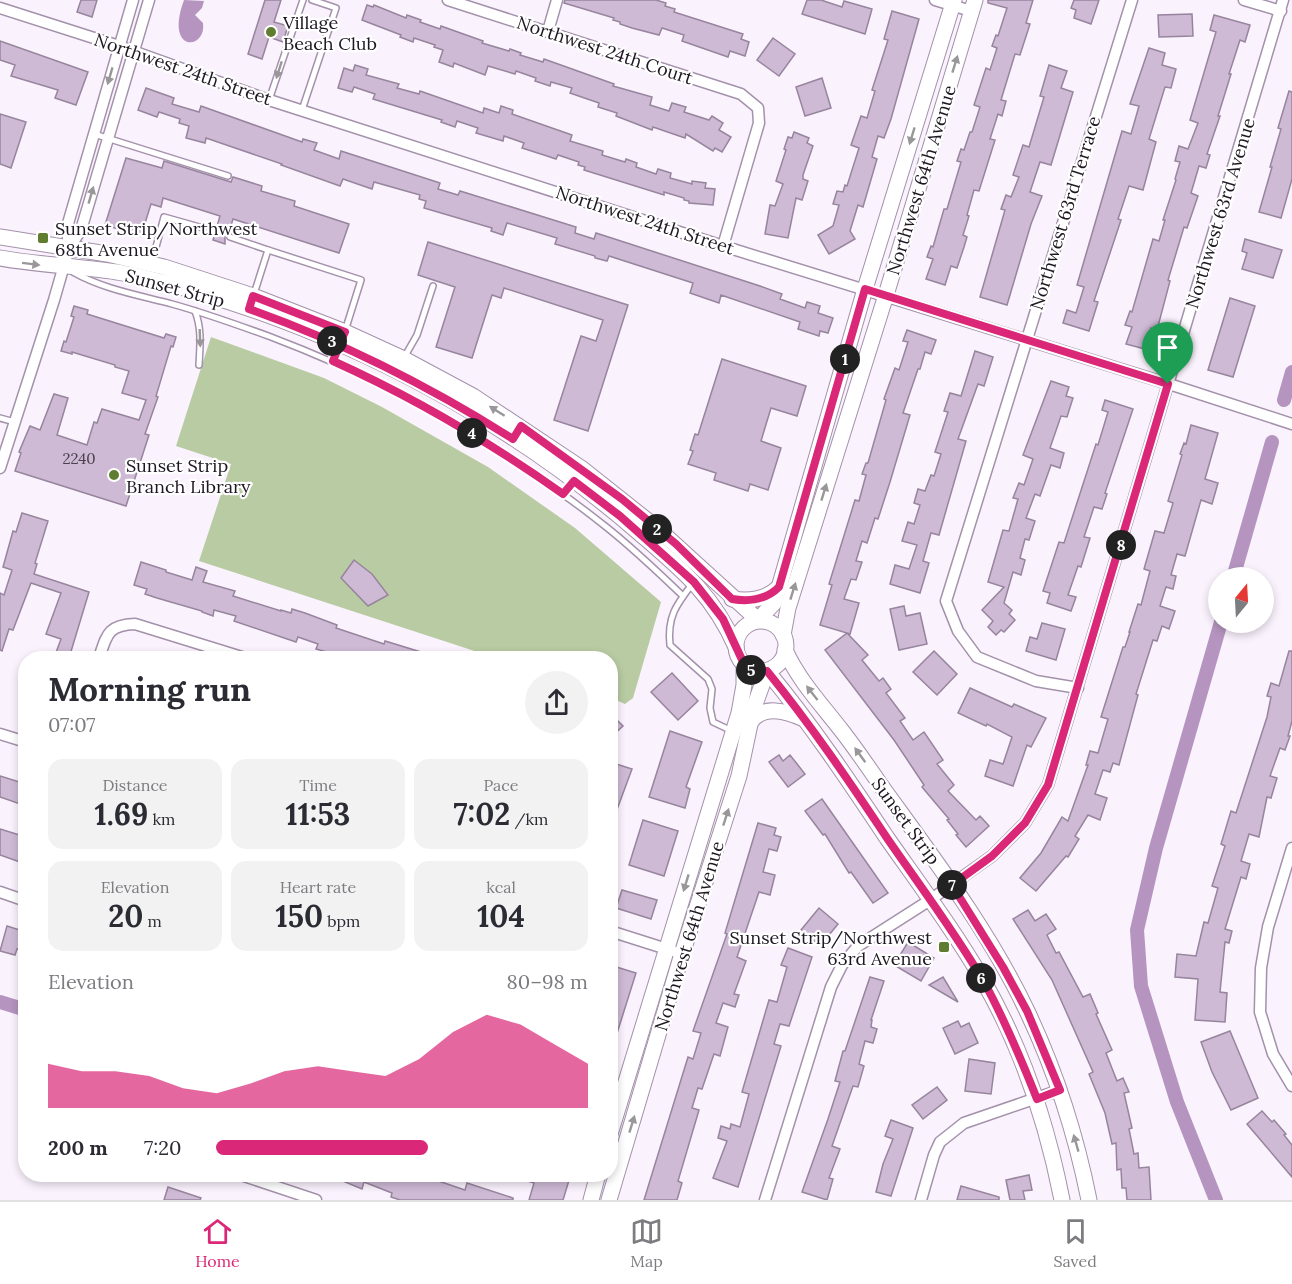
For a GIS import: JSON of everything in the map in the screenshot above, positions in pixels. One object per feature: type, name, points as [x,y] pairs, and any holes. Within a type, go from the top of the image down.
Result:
[{"type":"street","points":[[69,248],[67,227],[133,0]]},
{"type":"street","points":[[1,461],[69,248],[81,230],[148,0]]},
{"type":"street","name":"Northwest 24th Court","points":[[448,0],[741,94],[758,108],[759,123],[723,246]]},
{"type":"street","points":[[548,31],[557,0]]},
{"type":"street","points":[[935,0],[973,6]]},
{"type":"street","name":"Northwest 63rd Terrace","points":[[1078,688],[1036,681],[977,657],[958,631],[946,601],[1132,0]]},
{"type":"street","points":[[1244,0],[1282,5]]},
{"type":"street","name":"Northwest 64th Avenue","points":[[758,620],[774,603],[865,289],[953,3]]},
{"type":"street","name":"Northwest 63rd Avenue","points":[[765,1200],[831,987],[843,965],[858,946],[930,900],[992,856],[1025,823],[1048,785],[1282,5]]},
{"type":"street","name":"Northwest 64th Avenue","points":[[784,643],[788,608],[973,6]]},
{"type":"street","name":"Northwest 24th Street","points":[[0,8],[133,51],[302,110],[723,246],[886,295],[1292,424]]},
{"type":"street","name":"Sunset Strip","points":[[0,237],[107,254],[152,264],[342,338],[404,359],[460,389],[620,516],[694,582],[716,608],[736,647]]},
{"type":"street","name":"Sunset Strip","points":[[0,258],[130,274],[251,303]]},
{"type":"street","name":"Sunset Strip","points":[[342,338],[414,381],[517,433],[622,499],[676,544],[732,599],[758,620]]},
{"type":"street","points":[[732,599],[743,601],[760,599],[779,587]]},
{"type":"street","points":[[758,620],[774,624],[784,643],[780,664],[767,671],[756,672],[744,664],[738,656],[736,647],[744,628],[758,620]]},
{"type":"street","points":[[101,651],[106,636],[120,625],[135,624],[222,651]]},
{"type":"street","name":"Sunset Strip","points":[[784,643],[800,678],[843,732],[952,885],[1003,967],[1022,1002],[1060,1090],[1082,1162],[1089,1200]]},
{"type":"street","name":"Northwest 64th Avenue","points":[[618,1108],[743,696],[744,664]]},
{"type":"street","name":"Northwest 64th Avenue","points":[[618,1170],[682,954],[739,776],[750,723],[767,671]]},
{"type":"street","name":"Sunset Strip","points":[[767,671],[836,761],[984,982],[1006,1024],[1037,1099],[1062,1200]]},
{"type":"street","points":[[750,723],[757,715],[769,711],[786,712],[805,720]]},
{"type":"street","points":[[0,734],[18,740]]},
{"type":"street","points":[[1292,848],[1268,927],[1261,968],[1260,1012],[1274,1054],[1292,1086]]},
{"type":"street","points":[[0,892],[18,898]]},
{"type":"street","points":[[618,934],[682,954]]},
{"type":"street","points":[[921,1200],[940,1142],[964,1123],[1060,1090]]},
{"type":"street","points":[[262,1182],[316,1200]]},
{"type":"street","points":[[591,1200],[596,1182]]},
{"type":"street","name":"Northwest 64th Avenue","points":[[609,1200],[614,1182]]},
{"type":"lane","points":[[269,99],[303,0]]},
{"type":"lane","points":[[302,110],[336,8],[312,0]]},
{"type":"lane","points":[[94,134],[228,176]]},
{"type":"lane","points":[[152,264],[165,216],[203,228]]},
{"type":"lane","points":[[230,237],[361,280],[333,361]]},
{"type":"lane","points":[[251,303],[268,250]]},
{"type":"lane","points":[[63,267],[93,284],[236,324],[333,361],[408,397],[470,432],[563,494],[606,527],[683,596]]},
{"type":"lane","points":[[404,359],[417,335],[433,286]]},
{"type":"lane","points":[[195,311],[199,321],[201,339],[199,365]]},
{"type":"lane","points":[[0,418],[15,422]]},
{"type":"lane","points":[[563,494],[574,481]]},
{"type":"lane","points":[[694,582],[673,611],[668,626],[670,645],[708,679],[712,690],[710,708],[713,722],[733,731]]},
{"type":"green space","points":[[211,337],[324,378],[382,407],[488,467],[575,528],[661,602],[633,698],[625,704],[618,701],[618,651],[475,651],[199,561],[231,464],[176,446]]},
{"type":"shaded area","points":[[184,0],[204,1],[202,8],[195,15],[203,23],[203,32],[193,42],[182,38],[179,30],[179,18]]},
{"type":"building","points":[[81,0],[97,0],[92,17],[77,12]]},
{"type":"building","name":"Village Beach Club","points":[[265,0],[281,0],[274,22],[288,26],[283,42],[269,37],[262,59],[248,54]]},
{"type":"building","points":[[565,0],[656,0],[675,9],[674,12],[743,34],[741,39],[749,42],[745,56],[730,51],[728,57],[682,41],[684,35],[662,28],[659,35],[632,28],[620,24],[613,20],[614,18],[564,3]]},
{"type":"building","points":[[807,0],[821,0],[842,7],[844,1],[872,9],[865,34],[802,14]]},
{"type":"building","points":[[988,0],[1033,0],[1026,23],[1030,24],[1020,55],[1015,54],[1001,100],[1006,101],[1002,116],[998,114],[990,139],[995,140],[979,191],[974,190],[963,235],[967,237],[964,247],[957,268],[951,266],[945,285],[926,279],[933,259],[927,257],[931,246],[933,247],[944,209],[947,209],[961,162],[957,161],[961,149],[964,150],[970,132],[972,132],[980,107],[974,105],[986,68],[990,70],[997,48],[992,46],[996,35],[998,36],[1007,8],[988,3]]},
{"type":"building","points":[[1074,0],[1099,0],[1091,24],[1074,18],[1076,10],[1071,8]]},
{"type":"building","points":[[367,5],[373,7],[374,5],[406,18],[407,15],[440,29],[441,26],[483,41],[482,43],[521,53],[520,55],[543,62],[544,59],[614,84],[613,86],[652,97],[650,105],[669,111],[672,103],[686,107],[684,112],[709,120],[712,116],[723,123],[719,130],[731,137],[722,152],[715,148],[713,151],[686,134],[685,138],[653,127],[652,130],[616,116],[617,113],[598,107],[599,103],[570,93],[572,88],[551,82],[550,86],[516,71],[515,74],[488,66],[485,75],[454,63],[453,67],[439,62],[443,50],[434,47],[435,45],[414,38],[413,42],[362,20]]},
{"type":"building","points":[[892,11],[919,19],[891,119],[884,138],[878,136],[872,157],[877,159],[863,207],[858,205],[850,231],[855,239],[829,254],[818,235],[833,226],[839,205],[833,204],[837,191],[843,192],[845,185],[847,186],[859,148],[851,145],[861,116],[867,118],[875,91],[872,90],[888,40],[884,39]]},
{"type":"building","points":[[1192,14],[1193,36],[1159,37],[1158,15]]},
{"type":"building","points":[[1214,15],[1250,25],[1245,42],[1240,40],[1229,74],[1231,74],[1218,116],[1220,116],[1207,154],[1210,155],[1206,168],[1199,166],[1191,193],[1198,196],[1187,228],[1184,227],[1168,280],[1170,281],[1157,330],[1151,328],[1145,349],[1126,344],[1132,327],[1125,325],[1130,311],[1132,312],[1153,239],[1159,241],[1180,162],[1175,161],[1179,146],[1188,149],[1198,123],[1190,120],[1216,32],[1210,30]]},
{"type":"building","points":[[773,38],[795,54],[779,76],[757,60]]},
{"type":"building","points":[[0,41],[88,72],[76,105],[55,98],[58,90],[11,76],[15,65],[0,60]]},
{"type":"building","points":[[1149,48],[1165,53],[1162,65],[1176,69],[1171,88],[1165,87],[1149,139],[1156,142],[1143,190],[1129,186],[1118,219],[1121,220],[1094,301],[1098,302],[1089,331],[1063,323],[1067,310],[1076,313],[1084,287],[1077,285],[1122,131],[1131,134],[1139,106],[1130,104]]},
{"type":"building","points":[[355,65],[368,69],[366,75],[399,84],[397,88],[419,94],[420,91],[483,113],[484,108],[499,113],[501,106],[513,110],[512,114],[572,135],[570,141],[603,151],[602,155],[625,162],[626,159],[637,163],[636,167],[656,174],[658,169],[671,173],[670,178],[692,184],[692,181],[706,183],[705,188],[715,189],[713,205],[689,203],[684,198],[664,192],[664,195],[584,170],[585,167],[578,165],[579,162],[558,155],[556,159],[522,148],[524,143],[504,136],[503,141],[476,133],[478,128],[457,121],[455,127],[441,122],[442,120],[373,99],[375,94],[354,87],[352,92],[338,88],[344,68],[353,71]]},
{"type":"building","points":[[1049,65],[1067,71],[1061,88],[1073,92],[1051,165],[1040,162],[1030,192],[1042,196],[1031,224],[1007,305],[980,297],[1005,210],[1001,209],[1006,195],[1011,197],[1019,177],[1013,175],[1023,145],[1029,147],[1044,97],[1040,96]]},
{"type":"building","points":[[822,78],[831,108],[805,116],[796,87]]},
{"type":"building","points":[[146,88],[174,98],[172,104],[199,112],[201,106],[302,142],[303,139],[317,143],[314,150],[339,159],[341,151],[440,183],[438,189],[458,195],[460,191],[576,227],[575,233],[594,239],[596,233],[760,286],[782,294],[780,299],[805,308],[807,302],[820,306],[818,313],[833,318],[828,333],[820,331],[819,336],[798,329],[800,322],[721,295],[719,303],[690,293],[693,283],[609,256],[607,261],[595,258],[595,256],[555,244],[557,238],[507,223],[503,235],[491,231],[492,228],[424,208],[426,201],[419,199],[420,195],[374,182],[372,189],[343,179],[340,186],[206,138],[205,143],[186,138],[189,126],[179,123],[180,119],[159,112],[157,117],[138,110]]},
{"type":"building","points":[[1289,91],[1292,92],[1292,179],[1281,218],[1259,212]]},
{"type":"building","points":[[0,114],[26,122],[11,168],[0,164]]},
{"type":"building","points":[[794,132],[809,138],[807,143],[813,146],[803,175],[803,179],[808,181],[802,200],[796,198],[788,238],[765,234],[770,205],[775,206],[783,184],[776,181],[786,150],[784,149],[788,137],[792,138]]},
{"type":"building","points":[[126,158],[162,168],[164,161],[231,182],[233,177],[262,186],[261,191],[295,201],[294,206],[349,224],[339,253],[233,219],[229,232],[225,236],[225,244],[213,240],[220,216],[163,198],[161,207],[151,204],[141,236],[105,225]]},
{"type":"building","points":[[1245,239],[1282,250],[1273,278],[1242,269],[1247,253],[1242,251]]},
{"type":"building","points":[[428,242],[628,305],[588,431],[554,420],[581,336],[596,341],[603,320],[504,288],[501,298],[492,295],[472,358],[436,347],[455,287],[418,275]]},
{"type":"building","points":[[1230,298],[1255,306],[1233,377],[1208,370]]},
{"type":"building","points":[[74,306],[88,310],[87,314],[164,338],[166,334],[176,337],[173,347],[171,346],[156,396],[158,397],[145,434],[149,435],[126,506],[15,471],[21,453],[19,452],[30,426],[40,430],[54,394],[68,398],[57,435],[87,445],[94,422],[97,423],[102,409],[139,420],[146,400],[122,393],[129,371],[72,352],[72,354],[61,351],[74,317],[71,316]]},
{"type":"building","points":[[907,330],[936,340],[931,354],[925,352],[920,369],[918,369],[903,413],[910,415],[890,482],[878,519],[875,518],[867,543],[862,541],[856,561],[862,562],[856,580],[851,579],[844,599],[859,603],[850,634],[820,625],[832,585],[829,584],[855,500],[859,501],[866,475],[862,474],[868,463],[886,400],[884,399],[895,368],[899,370],[908,342],[903,341]]},
{"type":"building","points":[[975,351],[993,357],[984,386],[978,384],[958,439],[966,441],[939,535],[931,533],[923,561],[929,563],[920,593],[890,584],[895,565],[909,569],[917,545],[902,541],[908,522],[914,524],[920,505],[914,503],[918,489],[925,491],[931,475],[934,476],[941,454],[935,452],[948,412],[944,411],[950,393],[961,396]]},
{"type":"building","points":[[722,359],[806,386],[797,416],[771,408],[761,441],[781,448],[768,490],[750,484],[748,491],[714,480],[716,473],[688,464],[693,451],[690,450],[695,434],[698,435]]},
{"type":"building","points":[[1051,381],[1069,387],[1066,396],[1073,398],[1067,417],[1061,416],[1050,448],[1064,453],[1060,468],[1051,465],[1040,496],[1035,494],[1026,518],[1035,521],[1029,540],[1025,539],[1020,558],[1025,560],[1021,575],[1013,572],[1004,603],[1012,610],[1009,614],[1015,620],[1004,632],[1001,630],[996,635],[988,627],[993,621],[982,610],[1004,587],[988,582],[1003,530],[1009,531],[1018,499],[1013,498],[1019,483],[1024,485],[1033,459],[1023,455]]},
{"type":"building","points":[[1105,400],[1133,409],[1105,493],[1107,494],[1102,509],[1094,507],[1084,537],[1090,538],[1081,567],[1078,566],[1068,595],[1076,597],[1071,611],[1047,603],[1050,593],[1043,591],[1059,542],[1064,543],[1096,444],[1098,445],[1108,412],[1102,410]]},
{"type":"building","points":[[1191,425],[1218,433],[1205,479],[1218,483],[1212,504],[1201,500],[1185,556],[1177,554],[1171,575],[1176,576],[1173,589],[1166,587],[1160,606],[1175,611],[1169,629],[1162,626],[1157,641],[1153,640],[1136,694],[1138,695],[1119,765],[1113,763],[1110,772],[1103,770],[1095,794],[1107,798],[1100,820],[1088,815],[1075,836],[1079,839],[1068,857],[1066,856],[1036,891],[1020,878],[1041,853],[1062,817],[1068,821],[1088,765],[1086,765],[1090,751],[1098,753],[1108,719],[1101,717],[1138,604],[1141,605],[1150,571],[1144,569],[1155,531],[1164,533],[1173,503],[1168,501],[1182,455],[1180,454],[1184,443],[1186,444]]},
{"type":"building","points":[[22,513],[48,521],[35,563],[37,564],[34,574],[89,592],[71,651],[57,651],[61,639],[46,634],[61,593],[31,583],[13,630],[9,629],[2,651],[0,650],[0,593],[4,595],[12,570],[3,567],[13,531],[16,532]]},
{"type":"building","points":[[354,560],[372,574],[388,595],[368,606],[341,578]]},
{"type":"building","points":[[141,562],[192,580],[196,567],[207,571],[203,582],[235,591],[233,596],[281,611],[291,613],[292,609],[337,625],[336,628],[384,644],[385,641],[418,651],[323,651],[316,649],[318,644],[298,637],[296,642],[234,621],[236,616],[214,610],[213,616],[145,594],[147,589],[134,585]]},
{"type":"building","points":[[904,606],[906,616],[920,613],[927,644],[899,650],[890,609]]},
{"type":"building","points":[[1042,623],[1065,629],[1056,660],[1026,651],[1030,637],[1037,639]]},
{"type":"building","points":[[847,633],[868,655],[862,660],[879,681],[883,678],[891,689],[886,693],[905,718],[900,721],[913,740],[924,732],[943,760],[937,764],[954,785],[948,791],[976,820],[980,816],[989,826],[966,847],[956,835],[958,834],[947,820],[949,819],[922,787],[924,785],[894,740],[825,650]]},
{"type":"building","points":[[934,651],[957,674],[937,695],[913,672]]},
{"type":"building","points":[[1289,651],[1292,651],[1292,721],[1288,736],[1290,736],[1285,750],[1280,748],[1270,776],[1277,778],[1271,798],[1267,797],[1259,837],[1249,834],[1241,861],[1250,864],[1246,879],[1241,877],[1225,929],[1232,931],[1229,943],[1225,942],[1220,992],[1227,993],[1225,1022],[1195,1020],[1198,979],[1175,977],[1177,954],[1196,956],[1204,922],[1208,923],[1218,888],[1212,886],[1225,846],[1221,844],[1231,811],[1236,813],[1267,717],[1271,697],[1267,696],[1271,683],[1279,686]]},
{"type":"building","points":[[672,673],[698,701],[678,720],[651,692]]},
{"type":"building","points":[[970,688],[1012,707],[1014,704],[1046,718],[1031,747],[1027,745],[1013,786],[985,776],[990,760],[1003,764],[1012,737],[958,713]]},
{"type":"building","points":[[618,721],[623,726],[618,731]]},
{"type":"building","points":[[670,731],[702,742],[686,787],[690,789],[685,808],[649,797]]},
{"type":"building","points":[[779,755],[783,761],[790,755],[805,774],[788,787],[769,762]]},
{"type":"building","points":[[618,765],[632,769],[618,807]]},
{"type":"building","points":[[0,776],[18,782],[18,803],[0,797]]},
{"type":"building","points":[[822,799],[888,893],[873,903],[851,872],[849,873],[825,834],[823,835],[805,811]]},
{"type":"building","points":[[643,820],[678,831],[664,876],[629,865]]},
{"type":"building","points":[[758,823],[776,828],[774,835],[781,837],[777,851],[769,849],[763,872],[775,875],[770,895],[759,892],[737,957],[746,961],[734,994],[739,995],[735,1007],[723,1003],[716,1023],[728,1027],[720,1056],[714,1054],[702,1089],[698,1088],[692,1108],[699,1110],[678,1181],[682,1183],[677,1200],[644,1200],[688,1057],[693,1059],[701,1033],[693,1031],[727,934],[725,933]]},
{"type":"building","points":[[0,829],[18,835],[18,861],[0,855]]},
{"type":"building","points":[[622,890],[657,900],[651,919],[618,909]]},
{"type":"building","points":[[819,908],[838,924],[820,946],[801,930]]},
{"type":"building","points":[[1028,910],[1035,921],[1046,914],[1056,929],[1047,935],[1056,953],[1059,952],[1083,997],[1090,994],[1112,1050],[1106,1053],[1117,1081],[1123,1078],[1129,1092],[1124,1093],[1132,1128],[1129,1129],[1134,1154],[1138,1153],[1139,1168],[1149,1167],[1151,1200],[1127,1200],[1126,1188],[1122,1188],[1121,1169],[1117,1170],[1116,1143],[1112,1144],[1105,1113],[1089,1074],[1093,1072],[1052,980],[1013,919]]},
{"type":"building","points":[[7,926],[18,929],[18,949],[15,955],[0,951]]},
{"type":"building","points":[[908,942],[934,958],[921,981],[894,965]]},
{"type":"building","points":[[788,948],[812,957],[789,1026],[780,1024],[774,1044],[781,1046],[738,1187],[713,1178],[727,1141],[718,1138],[721,1126],[730,1129],[731,1124],[740,1127],[749,1094],[742,1092],[769,1000],[777,1002],[787,967],[781,965]]},
{"type":"building","points":[[618,967],[636,973],[618,1030]]},
{"type":"building","points":[[870,977],[884,981],[871,1020],[871,1027],[877,1029],[873,1043],[865,1041],[859,1064],[864,1066],[858,1087],[853,1086],[832,1146],[840,1149],[829,1178],[833,1179],[827,1200],[802,1192],[840,1082],[835,1081],[843,1051],[845,1051]]},
{"type":"building","points":[[943,977],[958,1002],[929,985]]},
{"type":"building","points":[[958,1021],[961,1027],[969,1023],[978,1043],[955,1054],[943,1028]]},
{"type":"building","points":[[1230,1031],[1258,1098],[1231,1110],[1212,1072],[1201,1042]]},
{"type":"building","points":[[969,1059],[995,1063],[991,1094],[965,1091]]},
{"type":"building","points":[[937,1087],[947,1100],[923,1119],[912,1105]]},
{"type":"building","points":[[1262,1111],[1272,1122],[1274,1120],[1292,1145],[1292,1177],[1247,1124]]},
{"type":"building","points":[[891,1120],[913,1128],[891,1196],[876,1192],[883,1164],[893,1139],[885,1136]]},
{"type":"building","points":[[1029,1175],[1032,1190],[1023,1191],[1025,1200],[1010,1200],[1006,1180]]},
{"type":"building","points":[[345,1182],[364,1182],[362,1189]]},
{"type":"building","points":[[364,1182],[442,1182],[465,1190],[467,1183],[513,1198],[513,1200],[400,1200],[391,1197],[392,1193]]},
{"type":"building","points":[[531,1182],[568,1182],[563,1200],[529,1200],[534,1183]]},
{"type":"building","points":[[961,1186],[999,1197],[999,1200],[957,1200]]},
{"type":"building","points":[[168,1187],[201,1198],[200,1200],[164,1200]]},
{"type":"waterway","points":[[1284,400],[1292,372]]},
{"type":"waterway","points":[[1236,567],[1272,442]]},
{"type":"waterway","points":[[1216,1200],[1177,1102],[1141,986],[1137,930],[1156,848],[1218,633]]},
{"type":"waterway","points":[[0,1002],[18,1008]]},
{"type":"place","name":"Village Beach Club","points":[[271,32]]},
{"type":"place","name":"Sunset Strip/Northwest 68th Avenue","points":[[43,238]]},
{"type":"place","name":"Sunset Strip Branch Library","points":[[114,475]]},
{"type":"place","name":"Sunset Strip/Northwest 63rd Avenue","points":[[944,947]]},
{"type":"route","points":[[1168,384],[865,289],[779,587],[760,599],[743,601],[732,599],[676,544],[622,499],[521,426],[513,439],[453,402],[366,356],[340,345],[300,328],[249,309],[253,296],[345,332],[340,345],[333,361],[408,397],[470,432],[563,494],[574,481],[620,516],[705,593],[723,619],[738,656],[749,669],[756,672],[767,671],[783,691],[836,761],[960,944],[984,982],[1006,1024],[1037,1099],[1060,1090],[1027,1011],[1003,967],[952,885],[992,856],[1025,823],[1048,785],[1168,384]]}]
